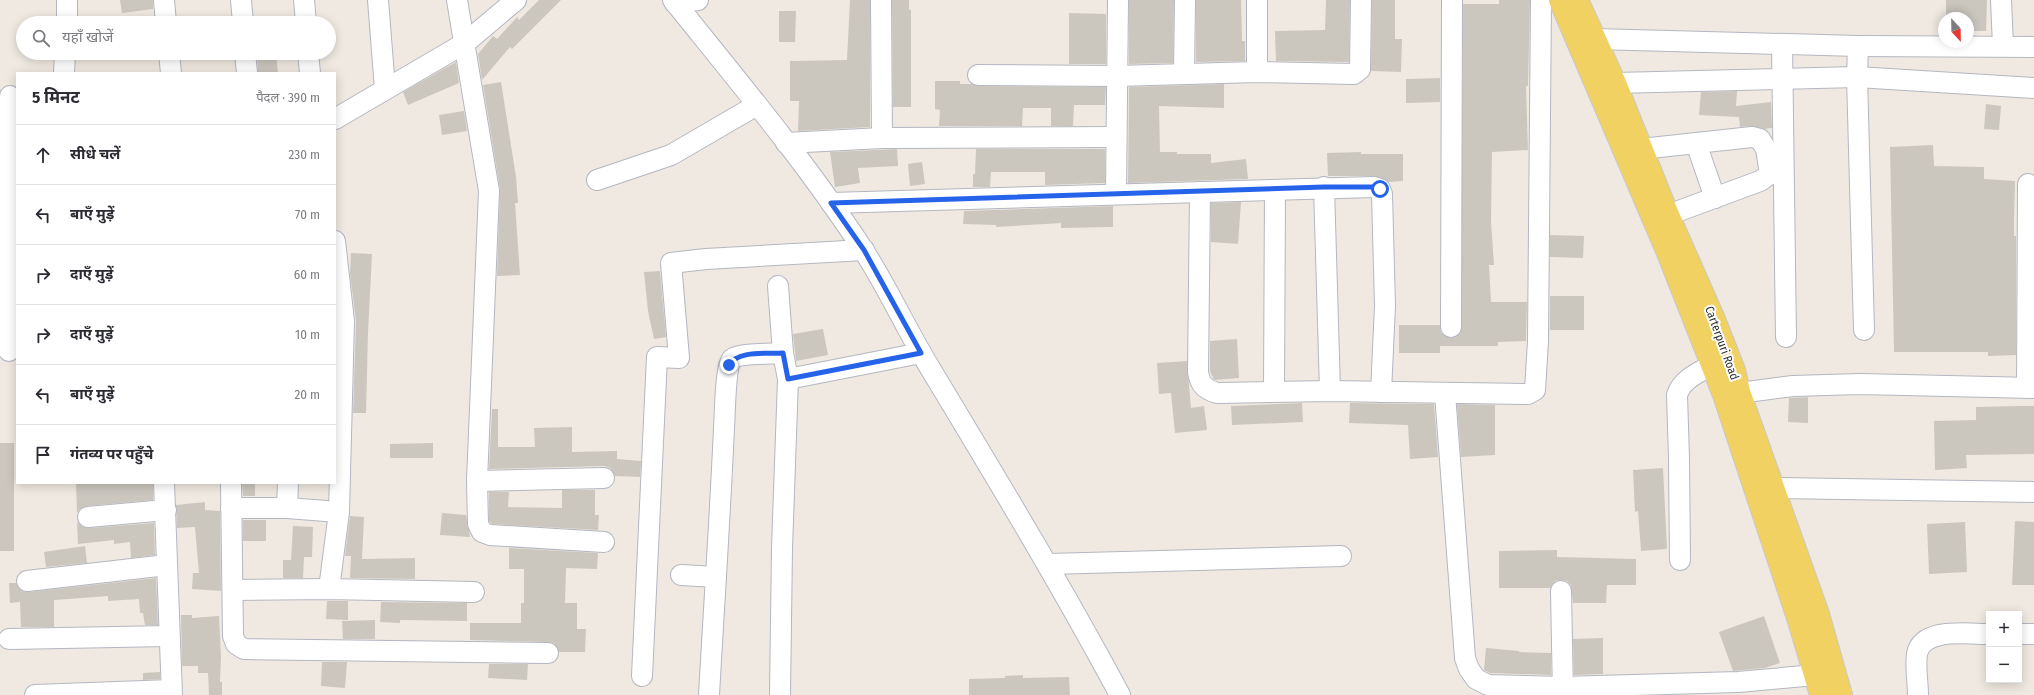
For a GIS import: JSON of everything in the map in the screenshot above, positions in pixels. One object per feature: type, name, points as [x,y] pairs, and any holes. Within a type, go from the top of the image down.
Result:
[{"type":"main road","name":"Carterpuri Road","points":[[1560,0],[1615,83],[1668,215],[1713,317],[1734,370],[1732,394]]},
{"type":"main road","name":"Carterpuri Road","points":[[1577,0],[1587,42],[1712,365],[1732,394],[1765,491],[1818,685]]},
{"type":"main road","name":"Carterpuri Road","points":[[1765,491],[1818,614],[1839,687]]},
{"type":"street","points":[[67,0],[67,16]]},
{"type":"street","points":[[164,0],[165,16]]},
{"type":"street","points":[[241,0],[242,16]]},
{"type":"street","points":[[304,0],[305,16]]},
{"type":"street","points":[[378,0],[385,90]]},
{"type":"street","points":[[457,0],[489,191],[477,481],[478,524],[482,532],[490,535],[604,542]]},
{"type":"street","points":[[336,118],[465,43],[516,0]]},
{"type":"street","points":[[674,1],[698,0]]},
{"type":"street","points":[[880,0],[882,138]]},
{"type":"street","points":[[1116,194],[1116,76],[1118,0]]},
{"type":"street","points":[[1184,74],[1185,0]]},
{"type":"street","points":[[1257,0],[1257,72]]},
{"type":"street","points":[[978,75],[1116,76],[1257,72],[1354,74],[1360,69],[1361,0]]},
{"type":"street","points":[[1451,327],[1452,0]]},
{"type":"street","points":[[1200,192],[1198,372],[1200,383],[1208,390],[1217,393],[1330,391],[1445,394],[1528,394],[1535,390],[1537,383],[1541,0]]},
{"type":"street","points":[[2001,0],[2003,46]]},
{"type":"street","points":[[674,1],[786,143],[864,250],[921,353],[1048,564],[1120,695]]},
{"type":"street","points":[[1587,42],[2034,47]]},
{"type":"street","points":[[1782,44],[1786,337]]},
{"type":"street","points":[[1858,46],[1857,77],[1864,330]]},
{"type":"street","points":[[64,72],[65,60]]},
{"type":"street","points":[[170,60],[171,72]]},
{"type":"street","points":[[246,60],[247,72]]},
{"type":"street","points":[[309,60],[310,72]]},
{"type":"street","points":[[1615,83],[1857,77],[2033,85]]},
{"type":"street","points":[[9,351],[10,96]]},
{"type":"street","points":[[597,180],[671,155],[757,105]]},
{"type":"street","points":[[786,143],[882,138],[1116,137]]},
{"type":"street","points":[[1642,149],[1752,137],[1760,138],[1766,149],[1770,174],[1760,181],[1668,215]]},
{"type":"street","points":[[1696,143],[1715,198]]},
{"type":"street","points":[[1732,394],[1793,386],[1860,384],[2030,388],[2028,184]]},
{"type":"street","points":[[831,203],[1275,190],[1324,187],[1374,187],[1380,189],[1382,194],[1385,306],[1381,392]]},
{"type":"street","points":[[1324,187],[1330,391]]},
{"type":"street","points":[[1274,391],[1275,190]]},
{"type":"street","points":[[329,589],[339,512],[344,321],[336,250]]},
{"type":"street","points":[[642,676],[658,357],[679,358],[671,264],[706,259],[864,250]]},
{"type":"street","points":[[778,286],[783,353],[788,379],[782,548],[780,695]]},
{"type":"street","points":[[709,695],[729,365],[733,359],[740,356],[783,353]]},
{"type":"street","points":[[788,379],[921,353]]},
{"type":"street","points":[[1680,560],[1677,395],[1679,387],[1686,380],[1712,365]]},
{"type":"street","points":[[1445,394],[1465,658],[1469,669],[1476,679],[1488,685],[1563,691],[1818,685],[1839,687]]},
{"type":"street","points":[[477,481],[604,478]]},
{"type":"street","points":[[35,695],[171,693],[164,484]]},
{"type":"street","points":[[231,484],[233,636],[236,644],[244,650],[548,653]]},
{"type":"street","points":[[287,508],[288,484]]},
{"type":"street","points":[[1765,491],[2034,492]]},
{"type":"street","points":[[231,508],[287,508],[339,512]]},
{"type":"street","points":[[88,517],[166,510]]},
{"type":"street","points":[[1048,564],[1341,556]]},
{"type":"street","points":[[26,581],[166,565]]},
{"type":"street","points":[[681,575],[716,577]]},
{"type":"street","points":[[233,590],[329,589],[474,592]]},
{"type":"street","points":[[1561,591],[1563,691]]},
{"type":"street","points":[[1918,695],[1917,654],[1922,642],[1931,637],[1944,634],[1986,634]]},
{"type":"street","points":[[2022,634],[2034,634]]},
{"type":"street","points":[[9,639],[169,636]]},
{"type":"building","points":[[120,0],[153,0],[153,9],[122,13]]},
{"type":"building","points":[[539,0],[561,0],[512,49],[510,47],[482,80],[478,54],[493,36],[497,39],[517,17],[519,20]]},
{"type":"building","points":[[850,0],[870,0],[870,127],[798,131],[799,101],[790,101],[790,61],[847,60]]},
{"type":"building","points":[[892,0],[909,0],[909,10],[911,10],[911,107],[893,107]]},
{"type":"building","points":[[1129,0],[1174,0],[1173,63],[1129,64]]},
{"type":"building","points":[[1196,0],[1241,0],[1242,41],[1245,41],[1245,61],[1196,62]]},
{"type":"building","points":[[1326,0],[1350,0],[1349,62],[1276,61],[1275,31],[1325,30]]},
{"type":"building","points":[[1372,0],[1395,0],[1395,39],[1402,39],[1401,72],[1371,71]]},
{"type":"building","points":[[1499,0],[1530,0],[1528,86],[1526,86],[1528,150],[1492,152],[1491,221],[1494,265],[1489,265],[1491,302],[1527,302],[1526,341],[1498,342],[1498,346],[1440,346],[1440,353],[1399,353],[1399,325],[1440,325],[1441,333],[1451,338],[1456,337],[1461,332],[1463,4],[1499,4]]},
{"type":"building","points":[[1946,0],[1987,0],[1986,31],[1974,31],[1974,12],[1946,12]]},
{"type":"building","points":[[779,11],[796,11],[795,42],[779,42]]},
{"type":"building","points":[[1069,13],[1106,14],[1106,64],[1069,64]]},
{"type":"building","points":[[257,60],[277,60],[278,72],[258,72]]},
{"type":"building","points":[[456,62],[459,83],[408,105],[403,92]]},
{"type":"building","points":[[1440,78],[1440,102],[1406,103],[1406,79]]},
{"type":"building","points":[[935,81],[960,81],[960,84],[971,84],[978,86],[1106,87],[1105,105],[1074,105],[1073,126],[1051,126],[1051,108],[1023,108],[1022,126],[939,126],[940,110],[935,109]]},
{"type":"building","points":[[501,82],[516,177],[518,203],[515,203],[520,275],[497,276],[500,189],[483,85]]},
{"type":"building","points":[[1224,84],[1224,108],[1159,106],[1160,152],[1177,152],[1177,154],[1211,154],[1211,163],[1246,159],[1248,179],[1128,183],[1129,87]]},
{"type":"building","points":[[1737,91],[1736,106],[1771,102],[1772,128],[1764,129],[1751,126],[1740,127],[1739,117],[1699,115],[1701,92]]},
{"type":"building","points":[[1986,104],[2001,106],[1999,130],[1984,129]]},
{"type":"building","points":[[464,111],[467,131],[442,135],[439,115]]},
{"type":"building","points":[[1933,145],[1934,166],[1984,167],[1984,179],[2015,181],[2014,236],[2016,236],[2016,355],[1988,356],[1988,352],[1894,352],[1890,147]]},
{"type":"building","points":[[897,149],[898,166],[858,168],[860,183],[835,187],[830,152]]},
{"type":"building","points":[[976,149],[1105,149],[1105,183],[1045,185],[1045,172],[991,172],[990,187],[973,187]]},
{"type":"building","points":[[1361,152],[1361,154],[1403,154],[1403,181],[1389,182],[1374,176],[1328,176],[1327,153]]},
{"type":"building","points":[[922,162],[925,184],[910,186],[908,164]]},
{"type":"building","points":[[1241,202],[1238,244],[1211,242],[1211,203]]},
{"type":"building","points":[[1113,206],[1113,227],[1061,228],[1061,223],[996,227],[996,225],[963,224],[964,211]]},
{"type":"building","points":[[1550,235],[1584,236],[1583,258],[1550,257]]},
{"type":"building","points":[[351,253],[372,254],[366,413],[353,413],[356,321],[350,273]]},
{"type":"building","points":[[660,271],[666,337],[654,339],[648,311],[644,272]]},
{"type":"building","points":[[1550,296],[1584,296],[1584,330],[1550,330]]},
{"type":"building","points":[[823,329],[828,355],[796,361],[793,334]]},
{"type":"building","points":[[1237,339],[1239,378],[1214,380],[1210,371],[1210,341]]},
{"type":"building","points":[[1187,361],[1191,408],[1204,406],[1207,430],[1175,433],[1171,393],[1159,394],[1157,363]]},
{"type":"building","points":[[1808,397],[1808,423],[1788,422],[1789,398]]},
{"type":"building","points":[[1302,403],[1303,422],[1232,425],[1231,406]]},
{"type":"building","points":[[1350,403],[1434,404],[1438,457],[1410,459],[1408,425],[1349,423]]},
{"type":"building","points":[[1457,404],[1495,405],[1495,455],[1461,457]]},
{"type":"building","points":[[2034,406],[2034,454],[1966,455],[1967,468],[1935,470],[1934,421],[1976,420],[1976,407]]},
{"type":"building","points":[[492,409],[498,409],[498,447],[535,447],[534,428],[572,427],[572,452],[617,451],[617,459],[641,461],[640,477],[615,476],[610,468],[604,466],[489,469]]},
{"type":"building","points":[[0,443],[14,443],[14,551],[0,551]]},
{"type":"building","points":[[433,443],[433,458],[390,458],[390,444]]},
{"type":"building","points":[[1663,468],[1667,549],[1641,551],[1638,511],[1635,512],[1633,470]]},
{"type":"building","points":[[76,484],[153,484],[153,500],[87,506],[81,508],[77,513]]},
{"type":"building","points":[[242,484],[255,484],[255,496],[243,496]]},
{"type":"building","points":[[562,490],[595,490],[595,515],[599,515],[598,530],[492,524],[489,521],[489,492],[509,492],[508,507],[562,508]]},
{"type":"building","points":[[205,502],[205,510],[220,511],[221,591],[192,589],[193,573],[199,573],[195,527],[177,528],[176,505]]},
{"type":"building","points":[[442,513],[466,515],[470,537],[440,535]]},
{"type":"building","points":[[350,516],[364,517],[362,559],[415,558],[415,579],[350,578],[351,556],[345,556]]},
{"type":"building","points":[[243,520],[266,520],[266,541],[243,541]]},
{"type":"building","points":[[2015,521],[2034,522],[2034,585],[2012,585]]},
{"type":"building","points":[[77,522],[83,527],[89,528],[154,523],[155,555],[131,558],[130,542],[114,544],[114,540],[78,544]]},
{"type":"building","points":[[1965,522],[1967,572],[1929,574],[1927,524]]},
{"type":"building","points":[[293,526],[313,527],[312,557],[304,557],[303,578],[283,578],[283,560],[291,560]]},
{"type":"building","points":[[85,546],[87,563],[46,567],[44,552]]},
{"type":"building","points":[[509,548],[598,553],[597,569],[566,568],[565,603],[577,603],[577,629],[586,629],[585,652],[559,652],[554,643],[548,642],[470,640],[470,623],[521,623],[521,603],[524,603],[524,569],[509,569]]},
{"type":"building","points":[[1557,550],[1557,557],[1636,559],[1636,585],[1607,585],[1606,603],[1573,603],[1571,585],[1567,581],[1561,580],[1555,581],[1550,588],[1499,588],[1499,551]]},
{"type":"building","points":[[156,578],[158,625],[145,625],[143,613],[140,613],[139,599],[108,601],[108,596],[54,600],[54,627],[21,627],[20,602],[10,603],[9,583],[16,583],[22,591],[28,592]]},
{"type":"building","points":[[327,601],[348,601],[348,620],[326,619]]},
{"type":"building","points":[[381,602],[467,603],[467,621],[400,620],[400,623],[380,622]]},
{"type":"building","points":[[181,615],[192,615],[192,618],[219,616],[221,657],[220,682],[222,682],[222,695],[209,695],[208,673],[198,673],[198,666],[182,666]]},
{"type":"building","points":[[1764,616],[1780,663],[1765,668],[1733,671],[1719,632]]},
{"type":"building","points":[[375,620],[375,639],[343,639],[342,621]]},
{"type":"building","points":[[1603,638],[1603,674],[1574,675],[1573,639]]},
{"type":"building","points":[[1486,648],[1519,652],[1551,653],[1551,675],[1490,673],[1484,670]]},
{"type":"building","points":[[322,662],[347,662],[345,688],[321,686]]},
{"type":"building","points":[[489,664],[528,664],[527,680],[488,678]]},
{"type":"building","points":[[160,672],[160,679],[143,680],[143,673]]},
{"type":"building","points":[[1023,675],[1023,678],[1069,677],[1070,695],[969,695],[969,679],[1005,678],[1005,676]]},
{"type":"route","points":[[729,365],[733,359],[740,356],[783,353],[788,379],[921,353],[864,250],[831,203],[1324,187],[1374,187],[1380,189]]}]
